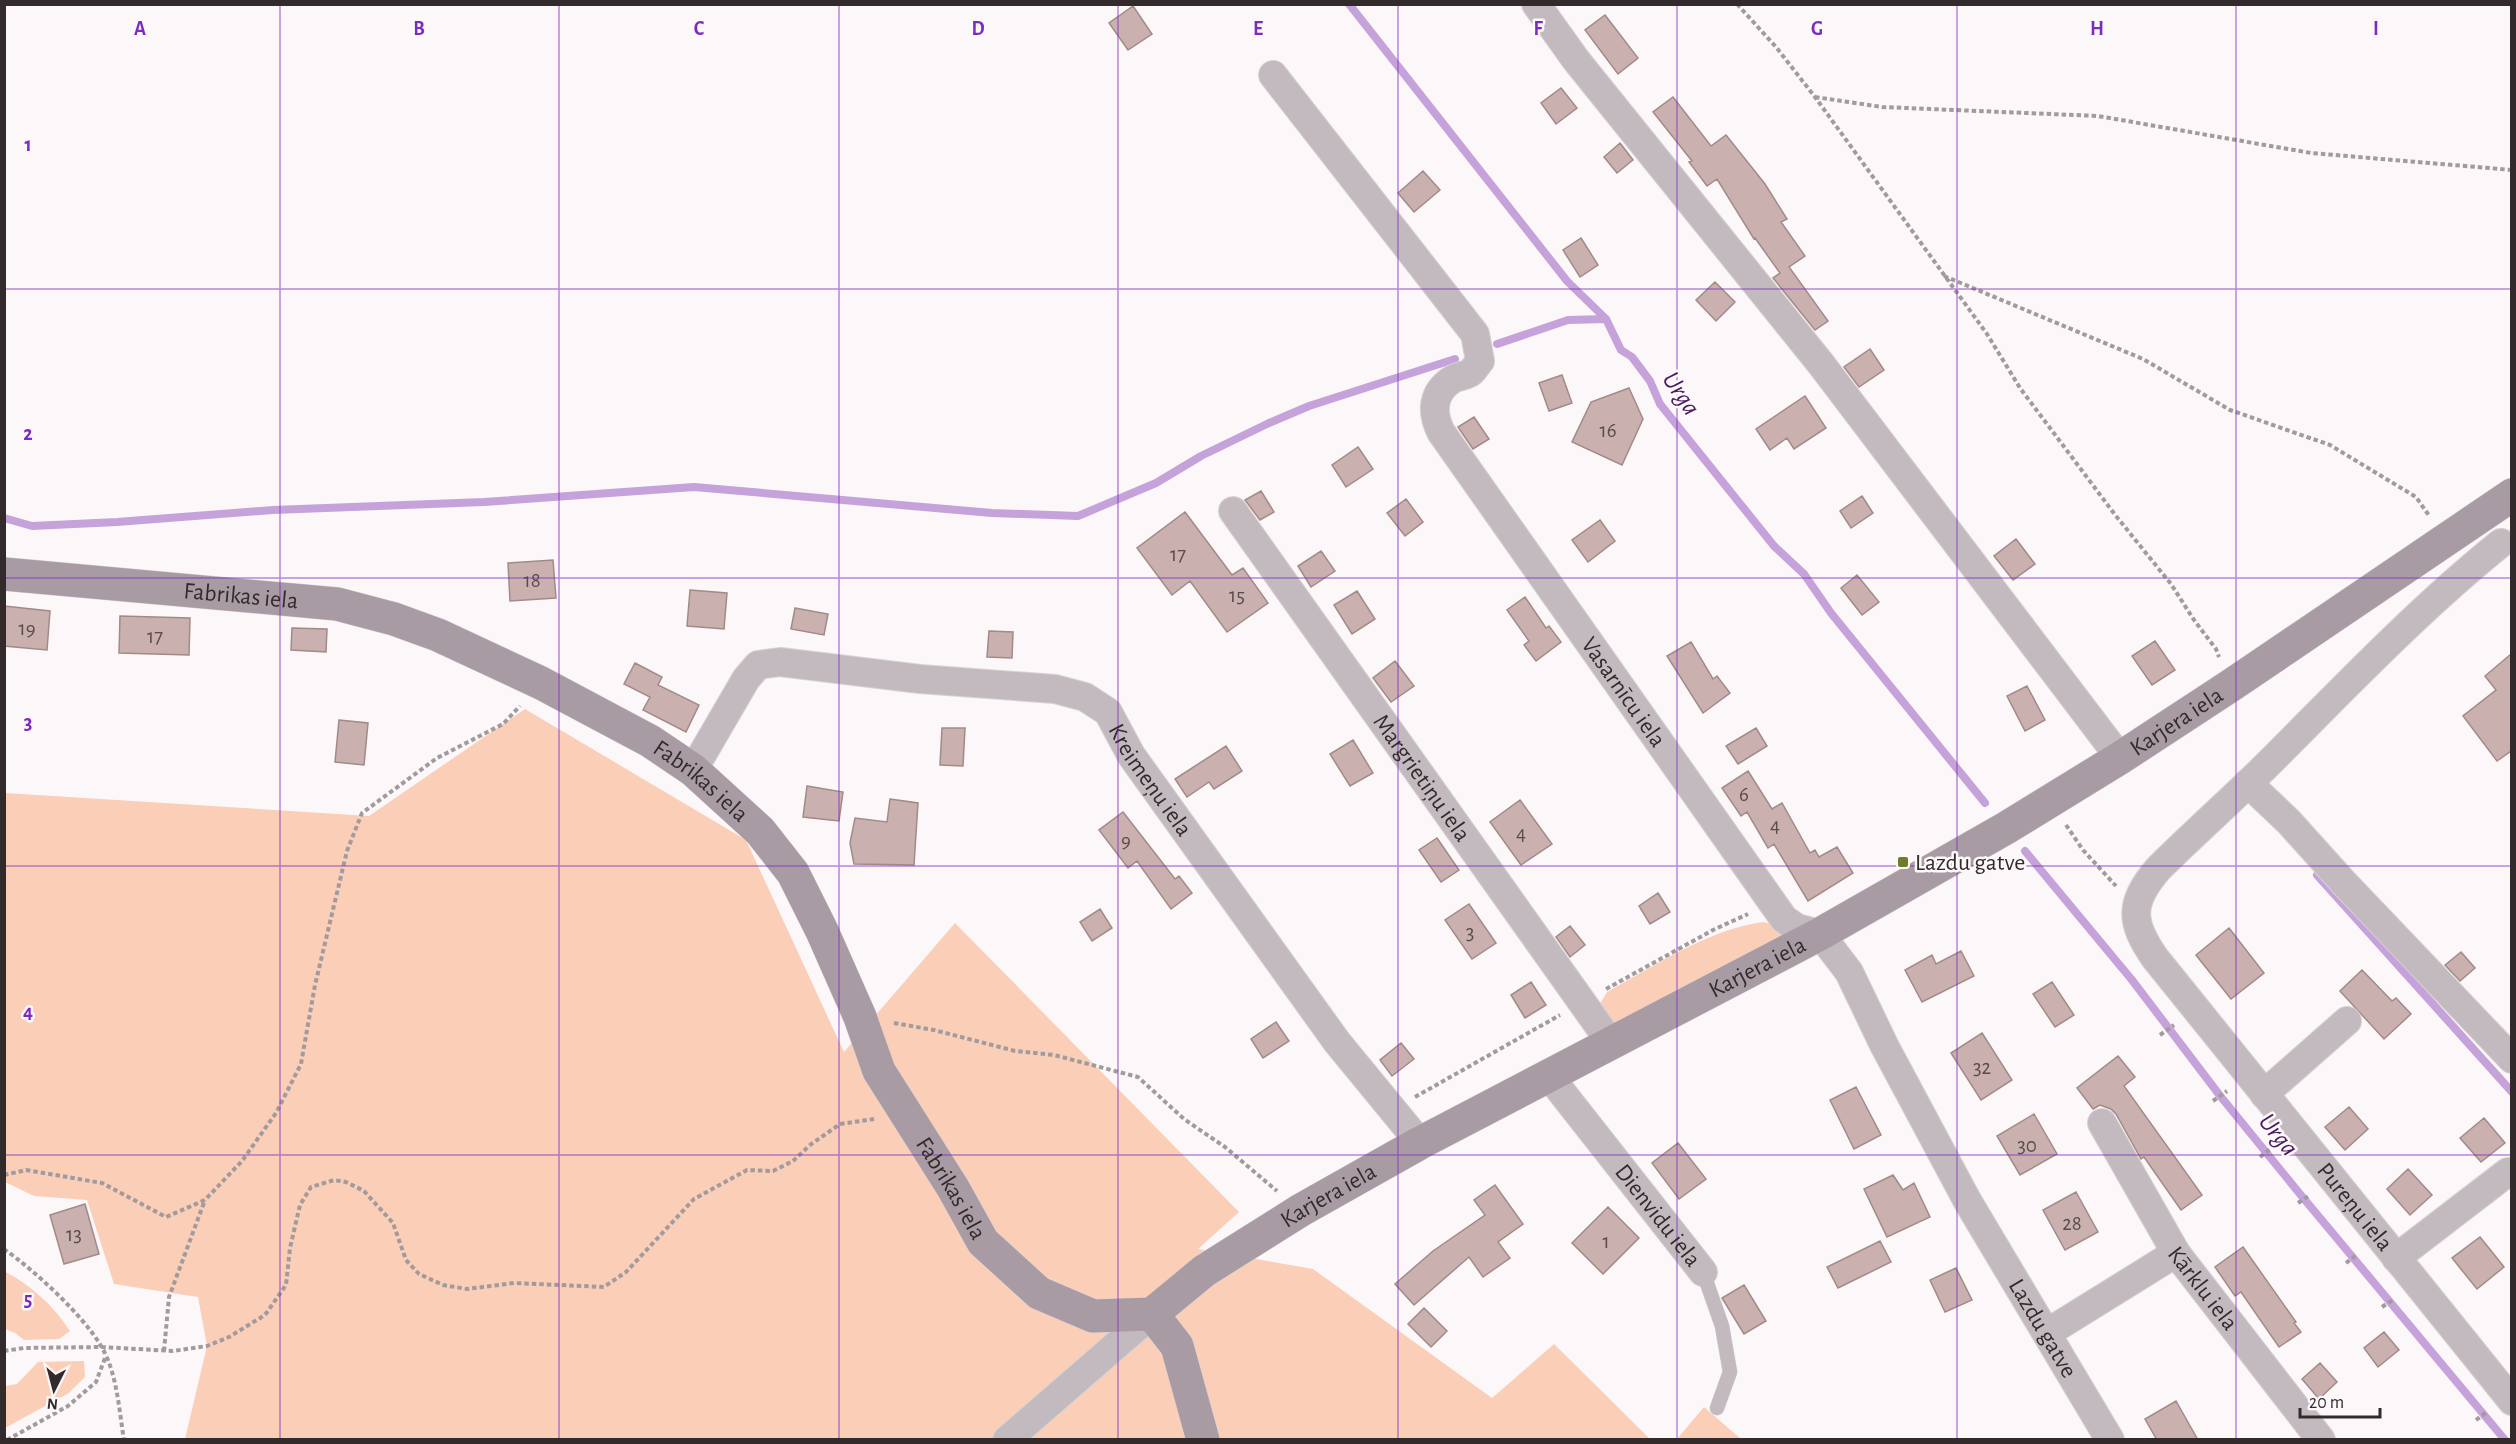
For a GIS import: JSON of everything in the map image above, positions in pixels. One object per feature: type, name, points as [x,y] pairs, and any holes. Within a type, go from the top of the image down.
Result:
[{"type":"street","points":[[1536,4],[1584,69],[1821,364],[2120,758]]},
{"type":"street","name":"Vasarnīcu iela","points":[[1273,75],[1475,334],[1480,361],[1471,372],[1454,379],[1438,391],[1434,408],[1435,421],[1441,432],[1784,919],[1797,928],[1820,934]]},
{"type":"street","name":"Karjera iela","points":[[1007,1440],[1204,1271],[1301,1210],[1420,1143],[1820,934],[2006,828],[2120,758],[2230,686],[2511,495]]},
{"type":"street","name":"Margrietiņu iela","points":[[1233,511],[1611,1043]]},
{"type":"street","points":[[2138,899],[2143,886],[2158,869],[2377,654],[2460,577],[2506,550],[2482,515]]},
{"type":"street","name":"Fabrikas iela","points":[[4,574],[337,604],[394,619],[438,635],[541,683],[650,741],[693,770],[760,831],[793,873],[822,931],[860,1017],[879,1071],[904,1114],[953,1188],[983,1242],[1040,1293],[1093,1316],[1152,1314]]},
{"type":"street","name":"Kreimeņu iela","points":[[693,770],[746,679],[759,665],[780,662],[920,679],[1055,689],[1085,697],[1108,712],[1131,755],[1337,1042],[1420,1143]]},
{"type":"street","points":[[2248,783],[2289,822],[2352,892],[2511,1059]]},
{"type":"street","name":"Pureņu iela","points":[[2138,899],[2135,921],[2142,940],[2155,958],[2510,1397]]},
{"type":"street","name":"Lazdu gatve","points":[[1820,934],[1849,972],[1884,1045],[1968,1202],[2110,1440]]},
{"type":"street","points":[[2264,1094],[2347,1021]]},
{"type":"street","name":"Dienvidu iela","points":[[1549,1076],[1703,1272]]},
{"type":"street","name":"Kārklu iela","points":[[2102,1123],[2175,1253],[2321,1440]]},
{"type":"street","points":[[2396,1258],[2508,1172]]},
{"type":"street","points":[[2047,1333],[2175,1253]]},
{"type":"street","points":[[1152,1314],[1177,1346],[1203,1440]]},
{"type":"lane","name":"Dienvidu iela","points":[[1703,1272],[1722,1326],[1730,1372],[1717,1408]]},
{"type":"path","points":[[1737,4],[1776,47],[1815,97],[1987,334],[2020,388],[2116,516],[2171,584],[2194,620],[2216,648],[2230,686]]},
{"type":"path","points":[[1815,97],[1882,107],[2098,116],[2311,153],[2511,170]]},
{"type":"path","points":[[1943,275],[2143,359],[2230,410],[2331,444],[2416,497],[2437,526],[2441,542]]},
{"type":"path","points":[[164,1351],[169,1297],[205,1200],[234,1169],[276,1113],[302,1064],[315,985],[347,851],[362,813],[437,758],[503,724],[541,683]]},
{"type":"path","points":[[2059,816],[2083,850],[2114,885],[2138,899]]},
{"type":"path","points":[[860,1017],[934,1030],[1016,1051],[1054,1055],[1138,1077],[1184,1119],[1225,1147],[1301,1210]]},
{"type":"path","points":[[2160,1035],[2177,1022]]},
{"type":"path","points":[[2213,1101],[2230,1089]]},
{"type":"path","points":[[4,1351],[18,1348],[102,1347],[164,1351],[207,1346],[229,1337],[265,1315],[286,1285],[290,1248],[300,1205],[311,1187],[322,1182],[346,1182],[364,1191],[393,1223],[406,1260],[419,1274],[443,1285],[467,1289],[514,1283],[604,1287],[626,1272],[694,1199],[747,1170],[773,1170],[793,1161],[810,1145],[840,1124],[904,1114]]},
{"type":"path","points":[[2260,1157],[2277,1144]]},
{"type":"path","points":[[4,1175],[26,1170],[102,1183],[166,1217],[205,1200]]},
{"type":"path","points":[[2298,1203],[2316,1191]]},
{"type":"path","points":[[4,1249],[66,1303],[102,1347],[112,1377],[124,1440]]},
{"type":"path","points":[[2346,1263],[2363,1251]]},
{"type":"path","points":[[2382,1307],[2400,1294]]},
{"type":"path","points":[[7,1440],[68,1406],[96,1383],[105,1357]]},
{"type":"shaded area","points":[[525,709],[746,840],[844,1052],[955,923],[1239,1212],[1198,1249],[1313,1269],[1492,1398],[1554,1344],[1650,1439],[185,1439],[207,1346],[198,1297],[114,1284],[87,1200],[34,1196],[5,1182],[5,793],[369,816]]},
{"type":"shaded area","points":[[1764,922],[1778,926],[1782,934],[1780,940],[1616,1024],[1605,1020],[1600,1004],[1607,992],[1703,940],[1744,926]]},
{"type":"shaded area","points":[[4,1271],[41,1297],[70,1331],[59,1339],[24,1340],[5,1329]]},
{"type":"shaded area","points":[[84,1361],[85,1377],[69,1393],[5,1428],[5,1386],[17,1384],[38,1362]]},
{"type":"shaded area","points":[[1704,1407],[1741,1439],[1677,1439]]},
{"type":"building","points":[[1133,6],[1152,34],[1128,50],[1109,23]]},
{"type":"building","points":[[1605,15],[1638,58],[1618,74],[1585,30]]},
{"type":"building","points":[[1561,88],[1577,108],[1556,124],[1541,103]]},
{"type":"building","points":[[1673,97],[1711,146],[1726,135],[1765,184],[1787,219],[1781,222],[1805,256],[1789,267],[1828,321],[1815,330],[1773,278],[1780,273],[1754,239],[1717,179],[1707,186],[1689,162],[1692,161],[1653,112]]},
{"type":"building","points":[[1620,143],[1633,160],[1617,173],[1604,157]]},
{"type":"building","points":[[1423,171],[1440,190],[1414,212],[1398,193]]},
{"type":"building","points":[[1581,238],[1598,265],[1580,277],[1563,250]]},
{"type":"building","points":[[1715,282],[1735,302],[1716,321],[1696,300]]},
{"type":"building","points":[[1870,349],[1884,370],[1859,387],[1844,367]]},
{"type":"building","points":[[1562,375],[1572,403],[1549,411],[1539,383]]},
{"type":"building","points":[[1629,388],[1643,419],[1622,465],[1572,442],[1591,402]]},
{"type":"building","points":[[1805,396],[1826,428],[1794,449],[1787,438],[1770,450],[1756,429]]},
{"type":"building","points":[[1474,417],[1489,439],[1473,449],[1458,427]]},
{"type":"building","points":[[1358,447],[1373,469],[1346,487],[1332,465]]},
{"type":"building","points":[[1261,491],[1274,512],[1260,520],[1245,500]]},
{"type":"building","points":[[1862,496],[1873,513],[1851,528],[1840,511]]},
{"type":"building","points":[[1406,499],[1423,522],[1405,536],[1387,513]]},
{"type":"building","points":[[1185,512],[1232,575],[1243,568],[1268,603],[1227,632],[1190,581],[1172,595],[1137,548]]},
{"type":"building","points":[[1600,520],[1615,541],[1588,562],[1572,540]]},
{"type":"building","points":[[2016,539],[2035,564],[2013,580],[1994,556]]},
{"type":"building","points":[[1321,551],[1335,571],[1311,587],[1298,566]]},
{"type":"building","points":[[553,560],[556,598],[510,601],[508,563]]},
{"type":"building","points":[[1857,575],[1879,602],[1862,615],[1841,588]]},
{"type":"building","points":[[690,590],[727,593],[724,629],[687,626]]},
{"type":"building","points":[[1357,591],[1375,619],[1352,634],[1334,605]]},
{"type":"building","points":[[1525,597],[1546,628],[1549,626],[1561,642],[1536,661],[1524,645],[1529,641],[1507,610]]},
{"type":"building","points":[[4,606],[50,611],[47,650],[4,646]]},
{"type":"building","points":[[795,608],[828,614],[824,635],[791,629]]},
{"type":"building","points":[[120,616],[190,618],[189,655],[119,653]]},
{"type":"building","points":[[292,628],[327,629],[326,652],[291,650]]},
{"type":"building","points":[[989,631],[1013,632],[1012,658],[987,657]]},
{"type":"building","points":[[2155,641],[2175,670],[2152,685],[2132,656]]},
{"type":"building","points":[[1691,642],[1713,679],[1717,676],[1730,693],[1703,713],[1667,656]]},
{"type":"building","points":[[2511,654],[2511,751],[2497,761],[2463,716],[2496,690],[2485,676]]},
{"type":"building","points":[[1395,661],[1414,686],[1391,702],[1373,678]]},
{"type":"building","points":[[635,663],[662,677],[658,685],[699,705],[686,732],[643,710],[650,697],[624,684]]},
{"type":"building","points":[[2027,686],[2045,720],[2025,731],[2007,696]]},
{"type":"building","points":[[339,720],[368,723],[364,765],[335,762]]},
{"type":"building","points":[[942,728],[965,728],[963,766],[940,765]]},
{"type":"building","points":[[1756,728],[1767,746],[1738,764],[1726,746]]},
{"type":"building","points":[[1353,740],[1373,773],[1350,786],[1330,754]]},
{"type":"building","points":[[1226,746],[1242,771],[1214,789],[1209,782],[1187,797],[1175,779]]},
{"type":"building","points":[[1748,771],[1772,809],[1782,803],[1810,853],[1815,850],[1819,857],[1837,847],[1853,873],[1808,901],[1774,844],[1768,848],[1747,812],[1741,816],[1722,788]]},
{"type":"building","points":[[807,786],[843,792],[839,821],[803,817]]},
{"type":"building","points":[[890,799],[918,803],[914,865],[854,864],[850,843],[855,818],[887,822]]},
{"type":"building","points":[[1520,800],[1552,844],[1521,865],[1490,822]]},
{"type":"building","points":[[1123,812],[1175,879],[1179,876],[1192,893],[1171,909],[1137,861],[1128,868],[1099,830]]},
{"type":"building","points":[[1437,838],[1459,870],[1441,882],[1419,850]]},
{"type":"building","points":[[1658,893],[1670,912],[1650,924],[1639,906]]},
{"type":"building","points":[[1469,904],[1496,943],[1472,959],[1445,920]]},
{"type":"building","points":[[1100,909],[1112,928],[1092,941],[1080,922]]},
{"type":"building","points":[[1570,926],[1585,945],[1570,957],[1556,937]]},
{"type":"building","points":[[2229,928],[2264,973],[2231,999],[2196,955]]},
{"type":"building","points":[[1961,951],[1974,976],[1922,1002],[1905,970],[1932,955],[1936,964]]},
{"type":"building","points":[[2461,952],[2475,968],[2460,981],[2445,965]]},
{"type":"building","points":[[2362,970],[2392,1001],[2396,998],[2411,1014],[2384,1039],[2340,991]]},
{"type":"building","points":[[1531,982],[1546,1005],[1525,1018],[1511,995]]},
{"type":"building","points":[[2052,982],[2074,1015],[2055,1027],[2033,994]]},
{"type":"building","points":[[1276,1022],[1289,1041],[1263,1058],[1251,1039]]},
{"type":"building","points":[[1982,1033],[2012,1080],[1981,1100],[1951,1053]]},
{"type":"building","points":[[1401,1043],[1414,1059],[1392,1076],[1380,1060]]},
{"type":"building","points":[[2118,1056],[2135,1077],[2124,1086],[2202,1195],[2181,1210],[2144,1157],[2141,1159],[2116,1114],[2111,1109],[2100,1105],[2093,1109],[2077,1088]]},
{"type":"building","points":[[1856,1087],[1881,1135],[1854,1149],[1830,1100]]},
{"type":"building","points":[[2349,1107],[2368,1129],[2345,1150],[2325,1127]]},
{"type":"building","points":[[2034,1114],[2057,1154],[2020,1175],[1997,1136]]},
{"type":"building","points":[[2484,1118],[2505,1143],[2481,1162],[2460,1138]]},
{"type":"building","points":[[1678,1143],[1706,1179],[1679,1199],[1652,1163]]},
{"type":"building","points":[[2408,1169],[2432,1195],[2410,1215],[2387,1189]]},
{"type":"building","points":[[1893,1175],[1903,1190],[1914,1183],[1930,1217],[1887,1237],[1864,1189]]},
{"type":"building","points":[[1495,1185],[1523,1224],[1498,1242],[1510,1258],[1483,1277],[1469,1257],[1414,1305],[1395,1284],[1433,1251],[1485,1215],[1474,1200]]},
{"type":"building","points":[[2076,1192],[2098,1232],[2065,1250],[2043,1210]]},
{"type":"building","points":[[85,1204],[99,1254],[64,1264],[50,1215]]},
{"type":"building","points":[[1608,1207],[1639,1238],[1603,1274],[1572,1243]]},
{"type":"building","points":[[2480,1237],[2504,1267],[2477,1289],[2452,1258]]},
{"type":"building","points":[[1880,1241],[1891,1262],[1838,1288],[1827,1267]]},
{"type":"building","points":[[2243,1247],[2301,1332],[2279,1347],[2241,1292],[2235,1296],[2215,1267]]},
{"type":"building","points":[[1956,1268],[1972,1300],[1945,1312],[1930,1280]]},
{"type":"building","points":[[1744,1285],[1766,1321],[1744,1334],[1722,1298]]},
{"type":"building","points":[[1424,1308],[1447,1331],[1431,1347],[1408,1324]]},
{"type":"building","points":[[2384,1332],[2399,1350],[2378,1367],[2364,1348]]},
{"type":"building","points":[[2320,1363],[2337,1382],[2319,1399],[2302,1379]]},
{"type":"building","points":[[2176,1401],[2198,1440],[2157,1440],[2145,1419]]},
{"type":"waterway","name":"Urga","points":[[1349,4],[1567,281],[1606,319],[1621,350],[1632,357],[1650,381],[1660,404],[1774,546],[1804,574],[1831,613],[1985,803]]},
{"type":"waterway","points":[[1497,344],[1568,320],[1606,319]]},
{"type":"waterway","points":[[4,518],[32,526],[273,510],[484,502],[694,487],[992,513],[1078,516],[1156,483],[1201,456],[1309,406],[1455,359]]},
{"type":"waterway","name":"Urga","points":[[2025,851],[2132,980],[2221,1097],[2300,1194],[2505,1440]]},
{"type":"waterway","points":[[2317,875],[2512,1092]]},
{"type":"place","name":"Lazdu gatve","points":[[1903,862]]}]
